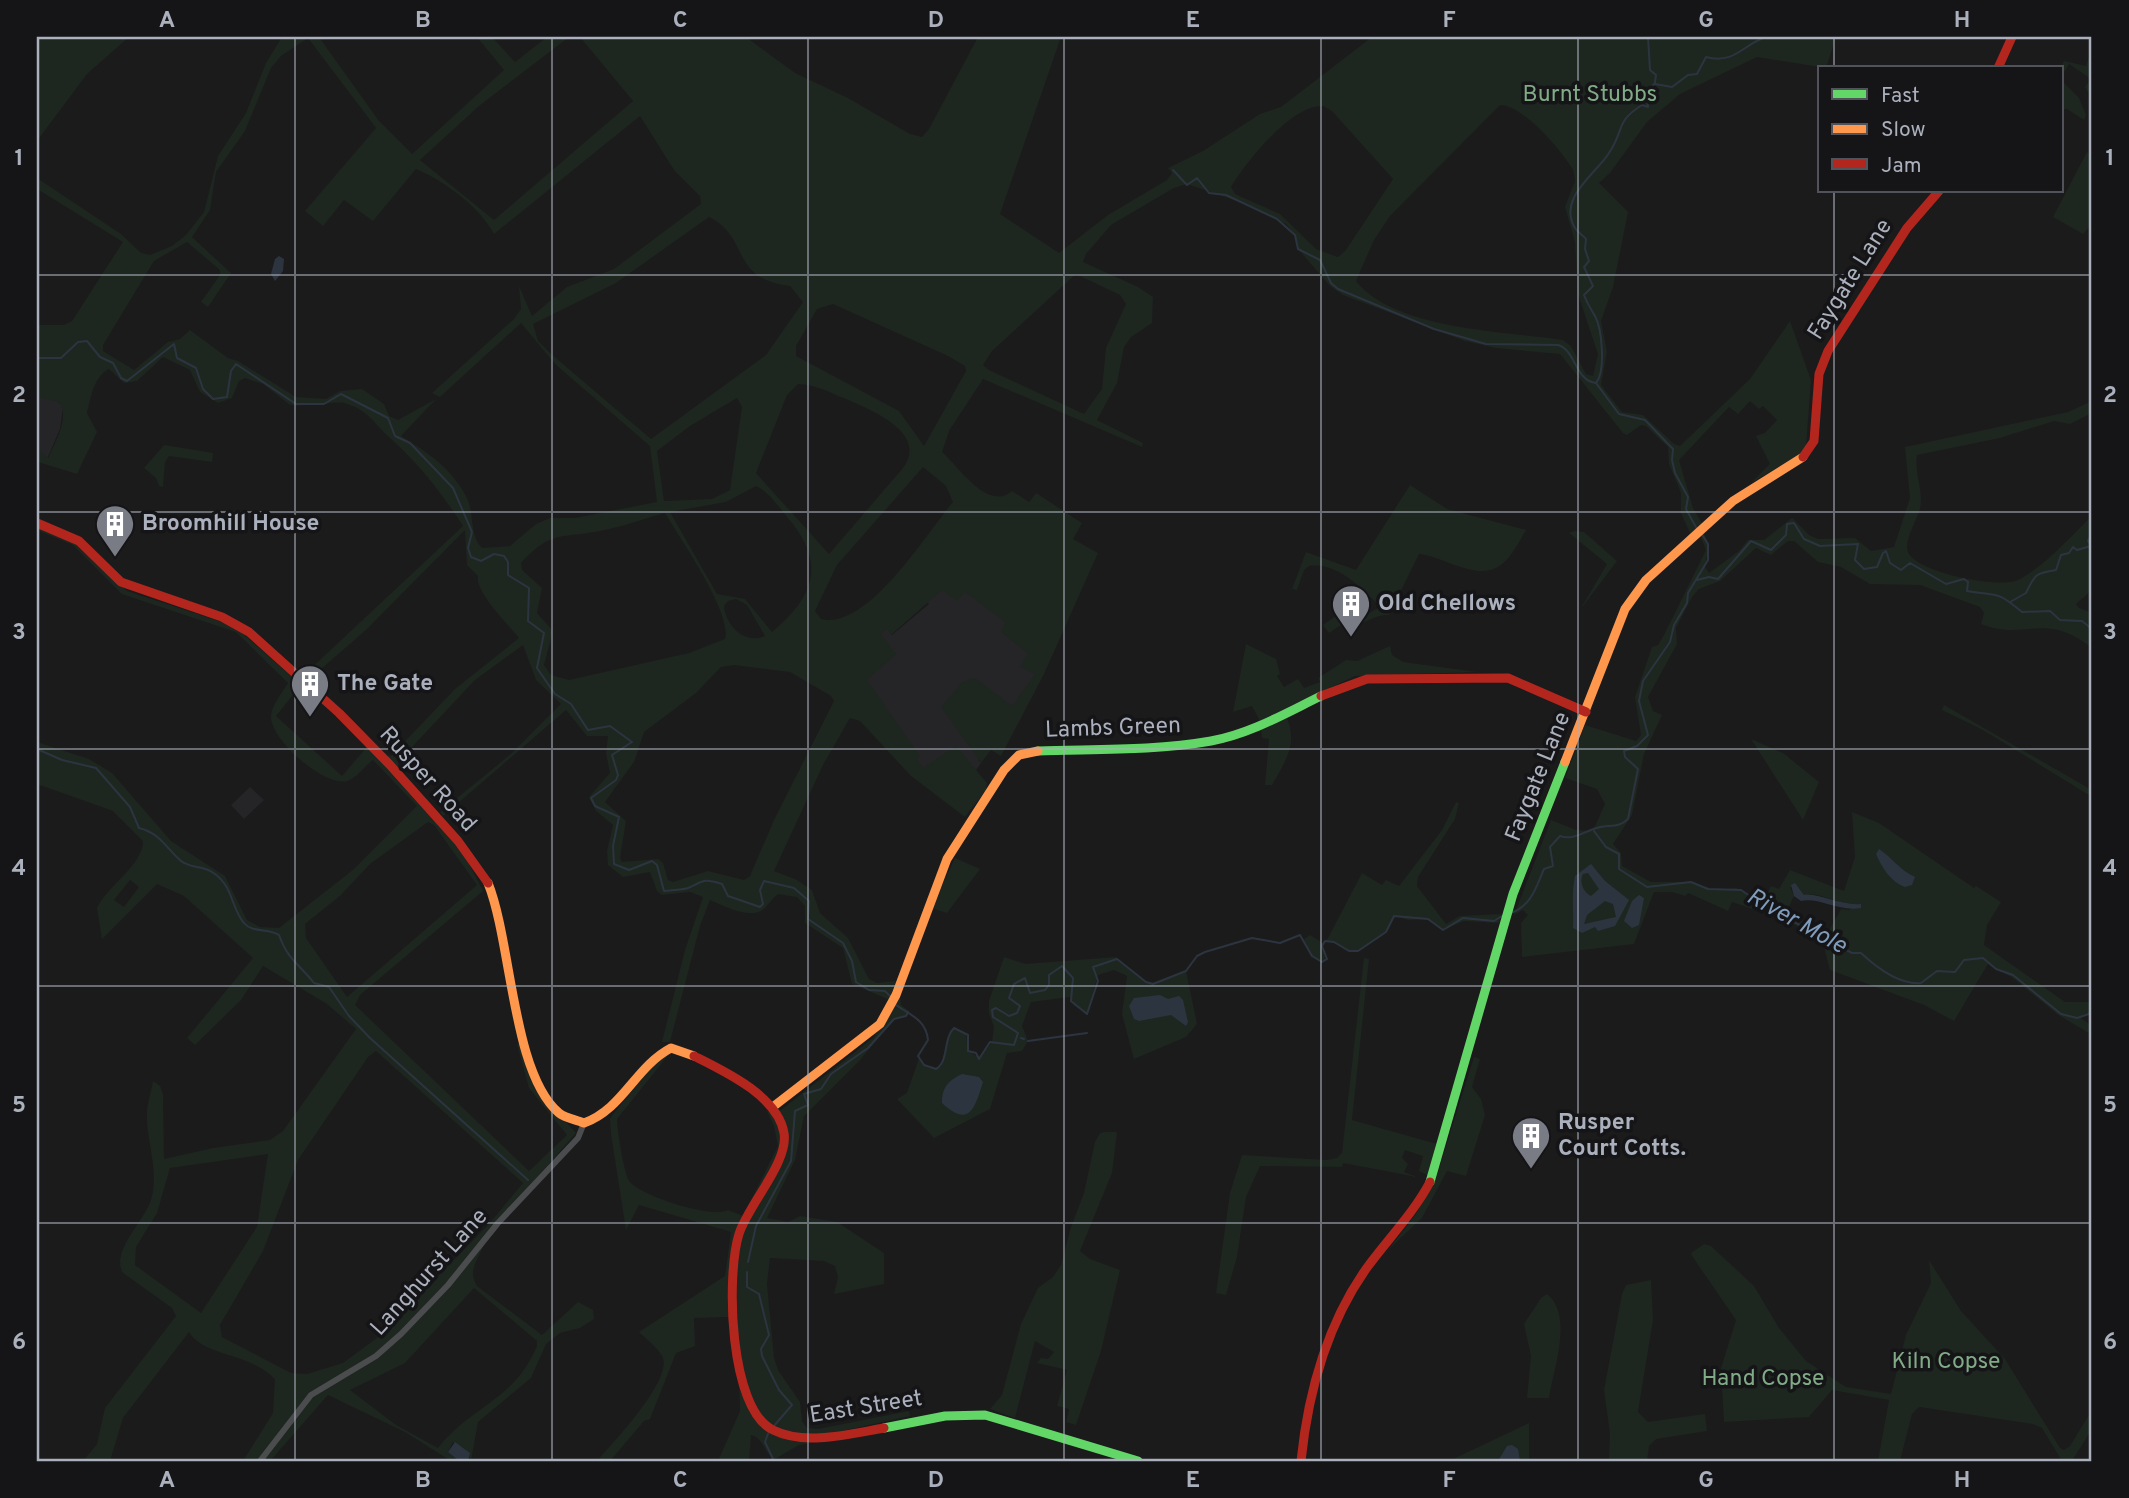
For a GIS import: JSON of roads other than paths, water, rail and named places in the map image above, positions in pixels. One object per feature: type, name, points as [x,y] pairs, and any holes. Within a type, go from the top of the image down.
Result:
[{"type":"street","points":[[1999,66],[2012,37]]},
{"type":"street","name":"Faygate Lane","points":[[1301,1461],[1315,1382],[1344,1307],[1363,1275],[1415,1209],[1435,1171],[1507,914],[1567,752],[1586,712],[1628,603],[1646,580],[1738,498],[1797,463],[1809,452],[1814,441],[1819,374],[1828,351],[1904,231],[1938,192]]},
{"type":"street","name":"Rusper Road","points":[[37,523],[77,540],[106,571],[122,582],[222,617],[246,630],[327,700],[408,783],[453,836],[488,885],[501,916],[522,1034],[534,1077],[559,1112],[574,1122],[584,1123]]},
{"type":"street","name":"Lambs Green","points":[[774,1107],[869,1035],[894,1000],[947,859],[1004,770],[1019,755],[1038,751],[1133,749],[1212,741],[1254,728],[1336,688],[1379,678],[1508,678],[1586,712]]},
{"type":"street","points":[[584,1123],[608,1112],[656,1056],[671,1048],[718,1070],[774,1107]]},
{"type":"street","name":"East Street","points":[[774,1107],[783,1127],[783,1149],[741,1230],[736,1261],[741,1379],[754,1410],[771,1429],[790,1437],[809,1437],[865,1431],[923,1418],[983,1413],[1138,1461]]},
{"type":"street","name":"Langhurst Lane","points":[[260,1461],[311,1395],[382,1352],[423,1312],[498,1223],[578,1138],[584,1123]]},
{"type":"waterway","points":[[1648,37],[1650,70],[1656,75],[1655,82]]},
{"type":"waterway","points":[[1655,84],[1672,87],[1688,75],[1697,74],[1706,57],[1716,59],[1733,56],[1767,37]]},
{"type":"waterway","points":[[1596,383],[1601,369],[1601,340],[1597,322],[1584,295],[1593,286],[1584,267],[1589,261],[1585,249],[1586,239],[1575,228],[1571,207],[1580,187],[1614,145],[1624,121],[1642,105],[1648,107],[1646,92],[1655,83]]},
{"type":"waterway","points":[[1173,170],[1187,185],[1197,178],[1209,193],[1226,195],[1277,219],[1295,235],[1298,249],[1320,260],[1331,283],[1338,289],[1434,329],[1486,344],[1558,345],[1564,348],[1579,371],[1589,381],[1596,383],[1619,414],[1645,420],[1673,449],[1675,473],[1688,497],[1686,509],[1697,529]]},
{"type":"waterway","name":"River Mole","points":[[37,358],[61,358],[78,342],[87,341],[100,357],[113,363],[121,378],[127,381],[174,344],[177,358],[196,368],[203,389],[213,399],[227,397],[231,371],[236,364],[296,404],[324,404],[341,394],[388,418],[395,436],[410,443],[453,488],[472,532],[468,548],[471,557],[481,561],[494,554],[504,556],[508,562],[508,575],[529,588],[528,621],[544,633],[537,668],[555,694],[571,704],[588,730],[610,726],[632,742],[612,755],[618,775],[616,780],[591,798],[595,806],[619,817],[613,846],[614,864],[629,870],[652,861],[657,865],[664,891],[686,889],[710,881],[722,884],[728,896],[760,907],[763,904],[760,890],[764,881],[794,888],[809,901],[808,919],[843,943],[852,961],[856,982],[869,990],[885,991],[890,996]]},
{"type":"waterway","points":[[1697,580],[1709,577],[1718,579],[1751,541],[1771,550],[1786,535],[1787,524],[1794,523],[1804,539],[1820,546],[1858,544],[1855,560],[1864,569],[1877,567],[1886,551],[1890,563],[1901,570],[1910,563],[1946,584],[1964,579],[1968,582],[1967,591],[2001,597],[2022,612],[2050,611],[2060,620],[2082,621],[2092,629]]},
{"type":"waterway","points":[[1511,913],[1529,900],[1544,869],[1553,866],[1550,847],[1560,836],[1574,836],[1620,824],[1628,819],[1638,769],[1625,757],[1624,751],[1637,746],[1648,735],[1639,701],[1643,681],[1670,642],[1674,625],[1687,603],[1688,593],[1708,560],[1708,544],[1701,533]]},
{"type":"waterway","points":[[2010,602],[2026,593],[2037,576],[2056,570],[2061,555],[2069,553],[2073,547],[2077,550],[2091,546],[2088,541],[2092,533]]},
{"type":"waterway","points":[[37,749],[62,760],[96,768],[130,807],[139,828],[158,837],[181,861],[207,869],[218,876],[247,926],[279,935],[290,956],[314,983],[329,987],[349,1016],[370,1038],[528,1180]]},
{"type":"waterway","name":"River Mole","points":[[1594,831],[1606,847],[1619,854],[1619,869],[1647,887],[1691,882],[1708,889],[1741,890],[1766,907],[1852,953],[1861,953],[1881,969],[1904,981],[1921,983],[1937,971],[1955,972],[1964,960],[1983,958],[1996,969],[2013,975],[2061,1014],[2077,1018],[2089,1014],[2092,1004]]},
{"type":"waterway","name":"River Mole","points":[[895,1004],[924,1026],[928,1040],[918,1056],[924,1065],[936,1069],[943,1061],[948,1038],[954,1028],[968,1035],[968,1051],[976,1053],[979,1059],[990,1042],[1014,1045],[1018,1033],[993,1017],[992,1010],[996,1008],[1009,1016],[1017,1013],[1020,1006],[1009,998],[1014,984],[1025,978],[1030,993],[1045,990],[1049,985],[1049,975],[1062,966],[1073,978],[1071,1001],[1087,1014],[1098,981],[1093,967],[1117,959],[1146,982],[1153,984],[1186,971],[1197,956],[1205,952],[1252,938],[1280,943],[1300,935],[1312,956],[1322,962],[1327,959],[1322,946],[1325,941],[1334,942],[1349,951],[1358,951],[1386,932],[1394,916],[1428,919],[1443,930],[1463,918],[1494,921],[1502,916]]},
{"type":"waterway","points":[[748,1262],[756,1226],[791,1161],[795,1111],[808,1105],[804,1094],[821,1089],[831,1074],[868,1048],[894,1019],[906,1016],[908,1012]]},
{"type":"waterway","points":[[1028,1041],[1087,1033]]},
{"type":"waterway","points":[[747,1272],[747,1287],[759,1294],[769,1335],[761,1349],[762,1356],[779,1390],[792,1405],[773,1427]]},
{"type":"waterway","points":[[769,1431],[765,1442],[774,1461]]},
{"type":"place","name":"Broomhill House","points":[[115,558]]},
{"type":"place","name":"Old Chellows","points":[[1351,638]]},
{"type":"place","name":"The Gate","points":[[310,718]]},
{"type":"place","name":"Rusper Court Cotts.","points":[[1531,1170]]},
{"type":"park label","name":"Burnt Stubbs","points":[[1590,95]]},
{"type":"park label","name":"Kiln Copse","points":[[1946,1362]]},
{"type":"park label","name":"Hand Copse","points":[[1763,1379]]}]
